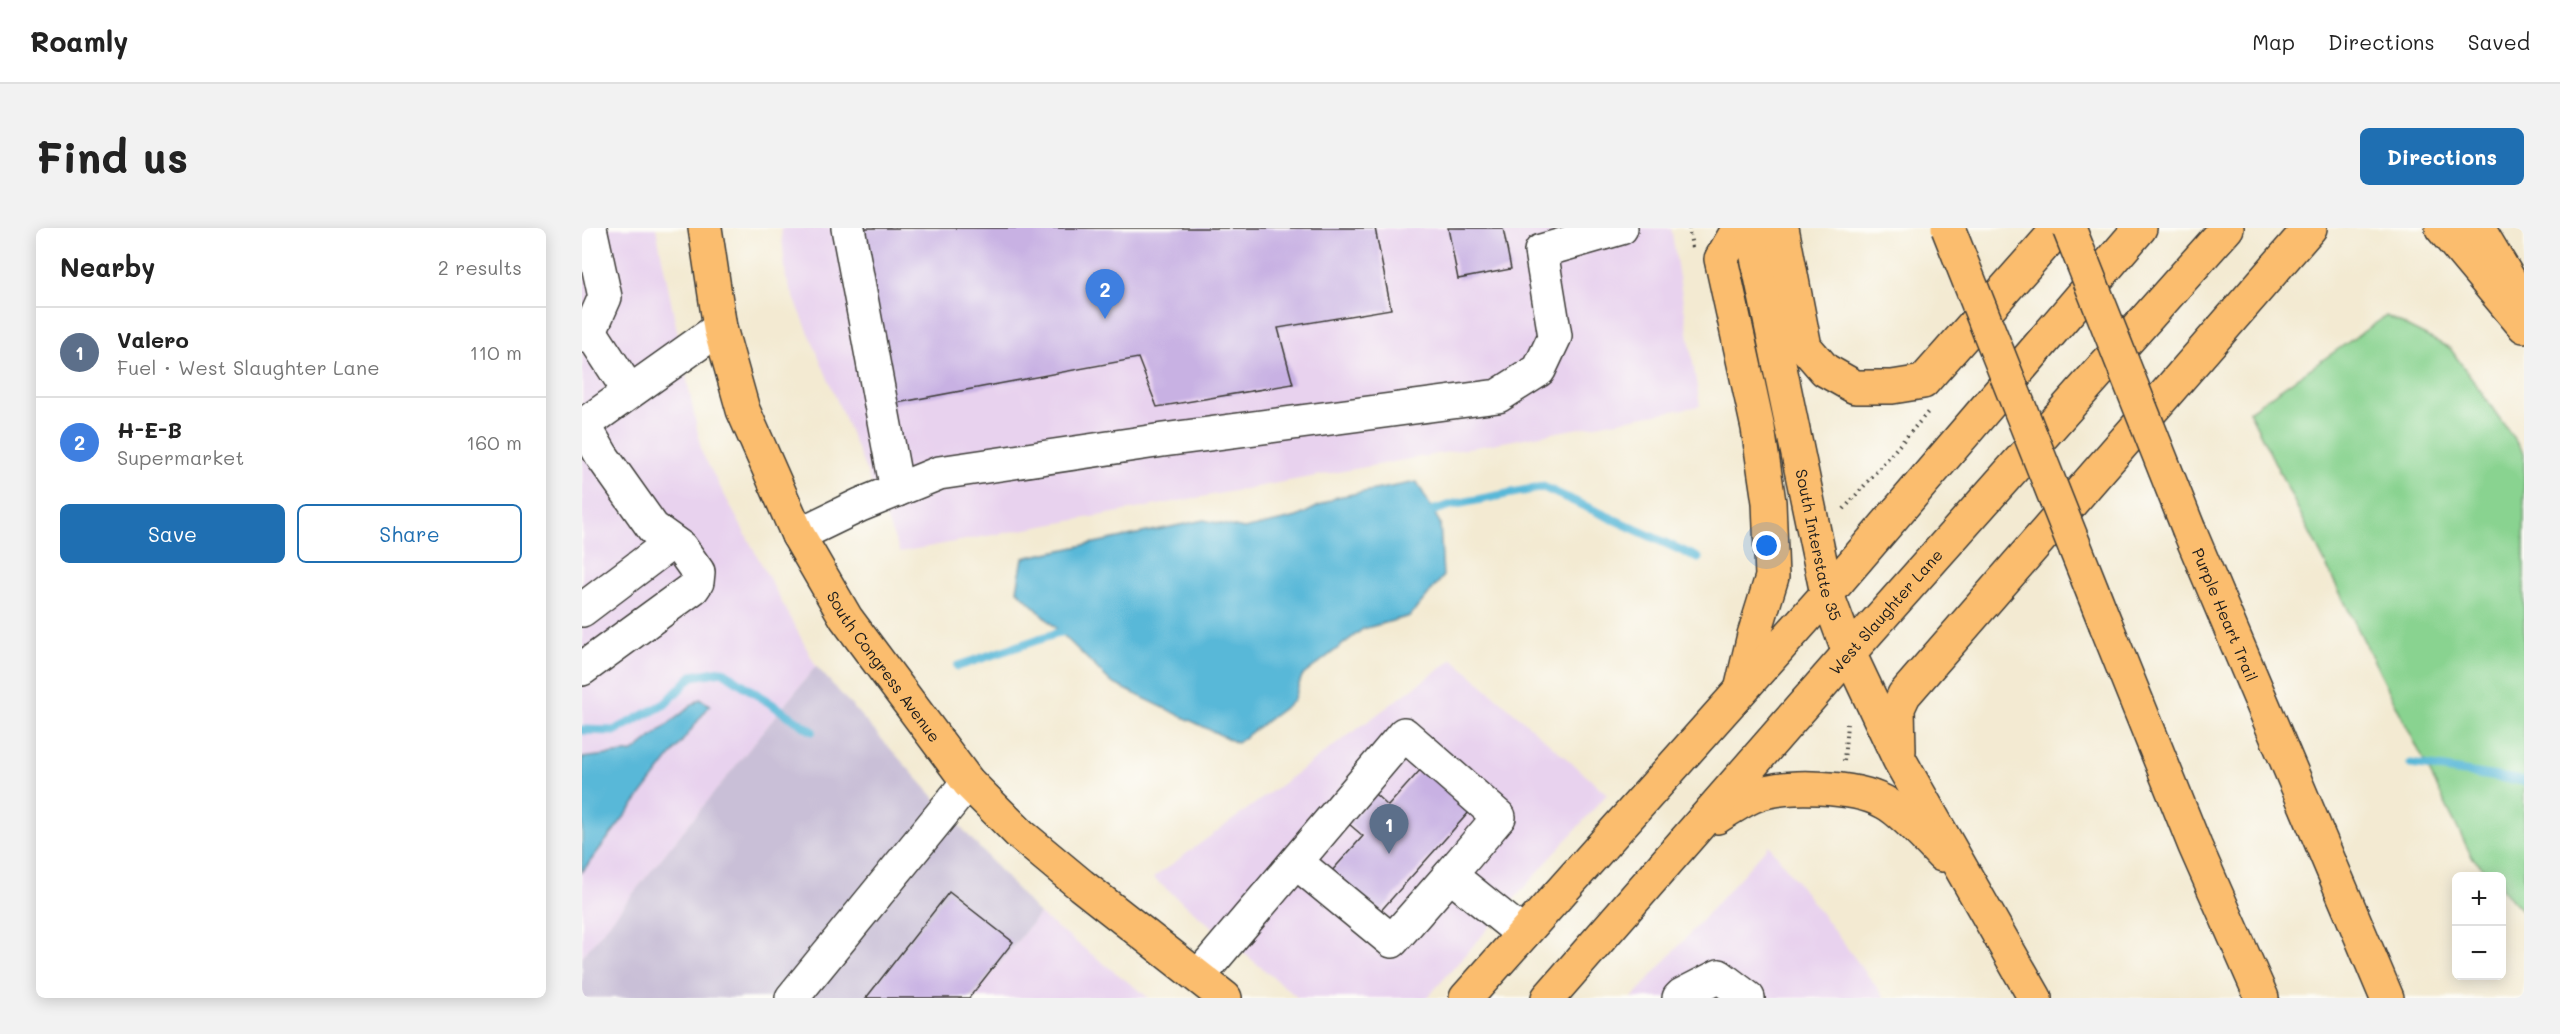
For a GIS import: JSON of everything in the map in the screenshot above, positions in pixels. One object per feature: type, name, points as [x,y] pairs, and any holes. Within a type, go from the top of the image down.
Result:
[{"type":"main road","name":"South Congress Avenue","points":[[705,228],[720,328],[743,410],[798,535],[846,618],[968,782],[1021,835],[1072,878],[1225,998]]},
{"type":"main road","points":[[1739,228],[1721,259],[1758,428],[1769,502],[1772,577],[1740,691]]},
{"type":"main road","name":"South Interstate 35","points":[[1751,228],[1827,594],[1849,653],[1899,759],[2035,998]]},
{"type":"main road","points":[[1782,228],[1805,346],[1825,369],[1855,387],[1892,387],[1923,382],[2059,228]]},
{"type":"main road","points":[[1948,228],[2195,846],[2262,998]]},
{"type":"main road","name":"Purple Heart Trail","points":[[2069,228],[2189,530],[2387,998]]},
{"type":"main road","points":[[1466,998],[1827,594],[2140,228]]},
{"type":"main road","name":"West Slaughter Lane","points":[[1548,998],[1849,653],[2227,228]]},
{"type":"main road","points":[[1899,759],[1898,708],[1904,695],[2310,228]]},
{"type":"main road","points":[[2442,228],[2510,313],[2524,326]]},
{"type":"main road","points":[[2478,228],[2524,304]]},
{"type":"main road","points":[[1695,829],[1754,795],[1790,789],[1821,788],[1861,793],[1885,802],[1932,845],[1972,890]]},
{"type":"lane","points":[[590,228],[605,297],[586,334],[629,391]]},
{"type":"lane","points":[[848,228],[897,490]]},
{"type":"lane","points":[[798,535],[939,473],[1163,440],[1498,396],[1539,370],[1555,336],[1538,239],[1621,228]]},
{"type":"lane","points":[[582,669],[693,588],[697,582],[698,572],[681,548],[653,528],[592,463],[583,425],[720,328]]},
{"type":"lane","points":[[582,610],[672,542]]},
{"type":"lane","points":[[1199,976],[1404,734],[1499,817],[1392,941],[1296,862]]},
{"type":"lane","points":[[792,998],[968,782]]},
{"type":"lane","points":[[1450,875],[1523,934]]},
{"type":"lane","points":[[1679,998],[1682,994],[1719,976],[1748,998]]},
{"type":"path","points":[[1844,509],[1934,406]]},
{"type":"path","points":[[1843,771],[1847,717]]},
{"type":"shaded area","points":[[582,228],[656,228],[702,453],[816,666],[582,957]]},
{"type":"shaded area","points":[[781,228],[1671,228],[1700,406],[900,552],[786,278]]},
{"type":"shaded area","points":[[1453,659],[1607,794],[1427,998],[1298,998],[1153,878]]},
{"type":"shaded area","points":[[816,666],[1039,914],[972,998],[582,998],[582,957]]},
{"type":"shaded area","points":[[1769,845],[1885,998],[1632,998]]},
{"type":"shaded area","points":[[1039,914],[1149,998],[972,998]]},
{"type":"green space","points":[[2386,316],[2450,348],[2524,453],[2524,913],[2506,893],[2506,872],[2486,872],[2472,857],[2249,411]]},
{"type":"water","points":[[1417,482],[1440,523],[1443,577],[1410,616],[1363,629],[1302,676],[1293,701],[1237,743],[1112,683],[1017,590],[1023,558],[1204,520],[1244,529],[1297,517],[1337,497]]},
{"type":"water","points":[[700,699],[710,705],[582,872],[582,758],[633,752]]},
{"type":"building","points":[[859,228],[1375,228],[1391,309],[1278,328],[1293,384],[1157,407],[1138,358],[891,404]]},
{"type":"building","points":[[1448,228],[1503,228],[1511,269],[1458,279]]},
{"type":"building","points":[[1422,768],[1470,811],[1377,915],[1330,873],[1363,836],[1349,824],[1375,794],[1388,806]]},
{"type":"building","points":[[949,892],[1013,942],[969,998],[866,998]]},
{"type":"waterway","points":[[1422,514],[1451,505],[1543,487],[1698,558]]},
{"type":"waterway","points":[[958,666],[1070,629]]},
{"type":"waterway","points":[[582,730],[614,731],[665,704],[692,676],[722,671],[812,731]]},
{"type":"waterway","points":[[2411,764],[2524,781]]},
{"type":"place","name":"H-E-B","points":[[1105,319]]},
{"type":"place","name":"Valero","points":[[1389,854]]}]
